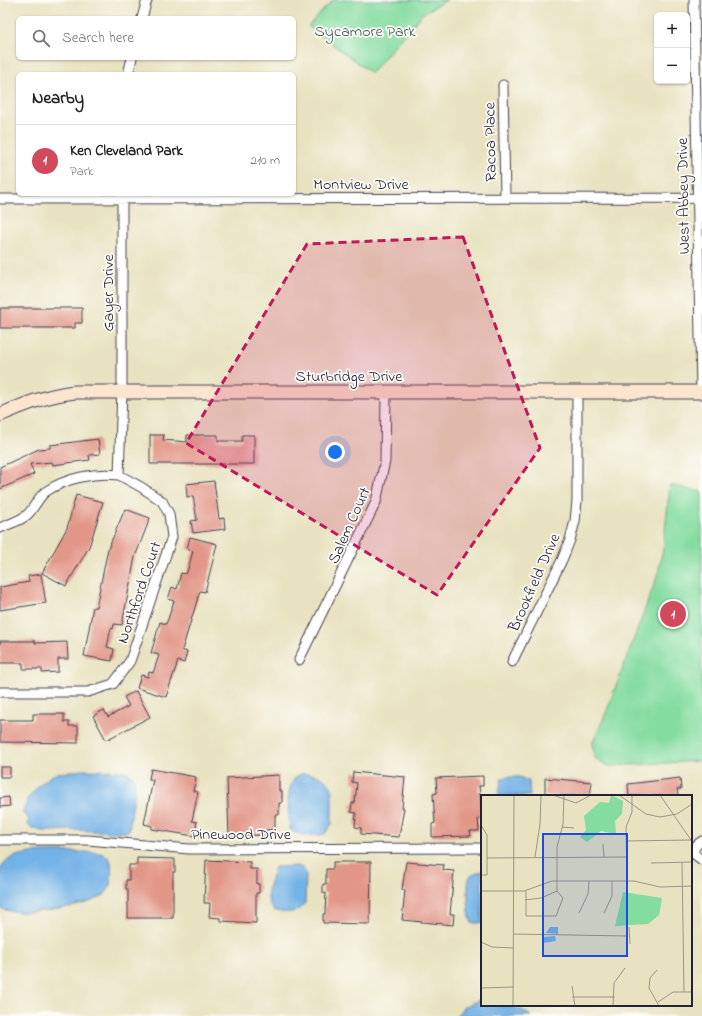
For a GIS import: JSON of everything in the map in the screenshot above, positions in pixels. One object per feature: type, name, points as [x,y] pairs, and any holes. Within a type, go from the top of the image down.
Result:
[{"type":"street","points":[[143,16],[147,0]]},
{"type":"street","name":"West Abbey Drive","points":[[694,0],[698,62],[697,198],[702,392]]},
{"type":"street","points":[[128,72],[132,60]]},
{"type":"street","name":"Racoa Place","points":[[503,85],[505,198]]},
{"type":"street","name":"Montview Drive","points":[[0,199],[122,196],[697,198]]},
{"type":"street","name":"Gayer Drive","points":[[122,196],[122,391]]},
{"type":"street","points":[[0,528],[27,515],[43,493],[60,484],[93,474],[105,473],[119,475],[122,391]]},
{"type":"street","name":"Sturbridge Drive","points":[[0,415],[32,401],[53,395],[75,392],[702,392]]},
{"type":"street","name":"Salem Court","points":[[299,660],[376,502],[385,461],[386,392]]},
{"type":"street","name":"Brookfield Drive","points":[[512,662],[562,560],[570,540],[575,521],[577,501],[577,392]]},
{"type":"street","name":"Northford Court","points":[[0,692],[88,692],[113,684],[130,661],[172,537],[169,514],[162,501],[142,487],[119,475]]},
{"type":"street","name":"Pinewood Drive","points":[[0,840],[88,840],[189,849],[481,848]]},
{"type":"street","points":[[702,841],[696,845],[692,851],[702,860]]},
{"type":"highlighted area","points":[[463,237],[540,448],[437,595],[186,443],[307,244]]},
{"type":"green space","name":"Sycamore Park","points":[[333,0],[447,0],[423,13],[371,73],[308,26]]},
{"type":"green space","points":[[670,485],[702,492],[702,761],[610,766],[601,763],[595,758],[592,744],[606,713],[657,577],[663,549]]},
{"type":"water","points":[[84,770],[126,771],[134,778],[135,790],[129,830],[126,832],[74,830],[43,831],[32,828],[27,824],[29,819],[23,814],[23,810],[27,804],[26,801],[39,785],[51,776],[58,773]]},
{"type":"water","points":[[301,774],[319,776],[326,781],[332,789],[332,824],[325,834],[301,835],[290,829],[288,798],[292,783]]},
{"type":"water","points":[[519,777],[529,781],[530,795],[498,795],[502,778]]},
{"type":"water","points":[[42,852],[91,852],[106,855],[111,862],[110,886],[107,892],[100,898],[72,907],[38,912],[9,911],[0,908],[1,868],[6,861],[16,856]]},
{"type":"water","points":[[297,866],[303,868],[306,874],[305,904],[298,910],[290,912],[273,910],[268,899],[268,888],[275,867]]},
{"type":"water","points":[[481,871],[481,923],[472,923],[469,908],[469,880],[471,875]]},
{"type":"water","points":[[481,1000],[481,1006],[502,1006],[514,1008],[526,1012],[531,1016],[456,1016],[465,1006]]},
{"type":"building","points":[[0,308],[82,308],[82,323],[75,323],[75,328],[0,328]]},
{"type":"building","points":[[150,435],[164,435],[163,440],[187,442],[187,435],[218,435],[218,441],[242,441],[242,435],[254,435],[254,464],[150,464]]},
{"type":"building","points":[[98,439],[100,454],[89,455],[90,460],[53,465],[52,462],[30,464],[34,474],[0,489],[0,467],[39,449],[50,448],[50,445]]},
{"type":"building","points":[[214,481],[219,519],[224,518],[225,529],[193,533],[191,521],[197,520],[193,496],[187,497],[186,484]]},
{"type":"building","points":[[76,495],[103,502],[89,547],[66,586],[42,573],[67,528]]},
{"type":"building","points":[[125,509],[150,518],[135,557],[122,625],[114,624],[113,629],[111,628],[107,647],[114,649],[112,661],[84,656],[93,607],[96,607],[108,549]]},
{"type":"building","points":[[190,537],[217,544],[205,592],[200,591],[182,650],[187,652],[184,663],[178,661],[166,697],[137,688],[141,675],[148,677],[149,672],[153,673],[159,655],[151,653],[160,622],[166,624],[174,601],[168,599],[172,587],[177,589],[181,573],[186,574],[188,569],[193,551],[187,549]]},
{"type":"building","points":[[41,574],[46,603],[0,610],[0,587],[29,582],[28,576]]},
{"type":"building","points":[[0,641],[35,641],[35,643],[67,642],[68,659],[58,659],[58,672],[42,673],[42,669],[23,669],[23,663],[0,663]]},
{"type":"building","points":[[136,691],[150,717],[106,740],[93,716],[104,710],[108,717],[129,706],[124,697]]},
{"type":"building","points":[[33,714],[64,714],[64,722],[69,722],[69,726],[78,726],[78,743],[0,742],[0,720],[33,720]]},
{"type":"building","points":[[0,767],[10,767],[10,777],[0,777]]},
{"type":"building","points":[[151,769],[196,777],[193,791],[198,792],[192,821],[197,822],[194,836],[152,829],[152,826],[144,824],[153,780],[149,779]]},
{"type":"building","points":[[353,772],[405,777],[402,808],[404,808],[399,837],[361,834],[361,828],[355,827],[356,813],[351,812],[352,803],[355,803],[357,783],[352,782]]},
{"type":"building","points":[[279,775],[279,791],[282,791],[282,803],[279,803],[279,815],[275,815],[275,829],[266,830],[266,835],[229,836],[227,778]]},
{"type":"building","points":[[483,776],[483,786],[479,786],[481,818],[478,819],[479,831],[470,831],[471,836],[432,837],[432,824],[435,823],[433,794],[437,793],[436,778]]},
{"type":"building","points":[[545,778],[592,782],[590,795],[545,795]]},
{"type":"building","points":[[680,778],[681,789],[677,789],[678,795],[629,795],[628,784]]},
{"type":"building","points":[[9,797],[10,806],[0,807],[0,798]]},
{"type":"building","points":[[137,858],[175,859],[175,872],[173,872],[173,918],[128,918],[128,889],[126,889],[126,880],[129,880],[129,865],[137,865]]},
{"type":"building","points":[[206,860],[250,862],[250,869],[257,869],[257,884],[259,884],[259,893],[256,893],[256,923],[220,921],[220,918],[209,917],[210,903],[204,903]]},
{"type":"building","points":[[333,862],[371,862],[370,924],[323,923],[326,893],[323,893],[323,884],[326,884],[326,869],[333,869]]},
{"type":"building","points":[[406,862],[444,865],[443,870],[454,871],[450,914],[454,914],[453,925],[402,920],[405,890],[402,890]]},
{"type":"place","name":"Ken Cleveland Park","points":[[673,614]]}]
